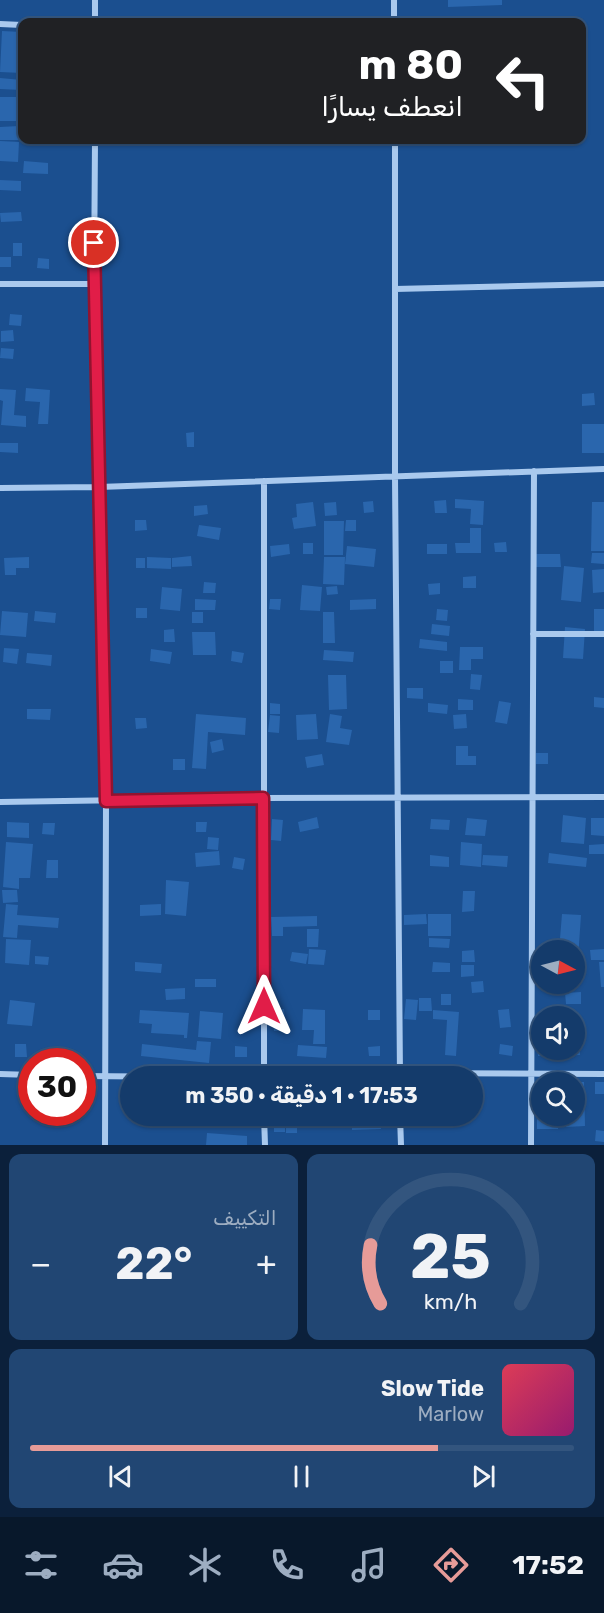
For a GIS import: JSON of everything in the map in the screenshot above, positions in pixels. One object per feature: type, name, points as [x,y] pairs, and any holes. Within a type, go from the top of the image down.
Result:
[{"type":"street","points":[[95,0],[95,18]]},
{"type":"street","points":[[394,0],[394,18]]},
{"type":"street","points":[[0,24],[18,25]]},
{"type":"street","points":[[95,144],[94,284],[106,801],[105,1145]]},
{"type":"street","points":[[394,144],[400,1066]]},
{"type":"street","points":[[0,284],[94,284]]},
{"type":"street","points":[[395,289],[604,284]]},
{"type":"street","points":[[0,488],[99,488],[604,469]]},
{"type":"street","points":[[531,1145],[534,471]]},
{"type":"street","points":[[264,481],[264,1066]]},
{"type":"street","points":[[533,634],[604,634]]},
{"type":"street","points":[[0,802],[263,798],[604,797]]},
{"type":"street","points":[[0,1074],[18,1075]]},
{"type":"street","points":[[483,1074],[604,1074]]},
{"type":"street","points":[[96,1076],[120,1076]]},
{"type":"street","points":[[264,1126],[265,1145]]},
{"type":"street","points":[[400,1126],[401,1145]]},
{"type":"building","points":[[448,0],[502,0],[502,5],[448,7]]},
{"type":"building","points":[[2,31],[18,32],[18,73],[0,72]]},
{"type":"building","points":[[0,78],[18,80],[18,90],[0,89]]},
{"type":"building","points":[[0,97],[18,97],[18,121],[0,121]]},
{"type":"building","points":[[18,126],[18,140],[0,140],[0,127]]},
{"type":"building","points":[[0,141],[18,142],[18,162],[0,161]]},
{"type":"building","points":[[24,161],[48,163],[48,174],[23,173]]},
{"type":"building","points":[[0,180],[21,181],[21,191],[0,190]]},
{"type":"building","points":[[21,212],[22,221],[1,222],[0,213]]},
{"type":"building","points":[[13,243],[22,243],[22,256],[13,256]]},
{"type":"building","points":[[0,257],[11,257],[11,267],[0,267]]},
{"type":"building","points":[[38,258],[49,259],[49,269],[37,268]]},
{"type":"building","points":[[10,314],[22,315],[21,326],[9,325]]},
{"type":"building","points":[[13,330],[14,341],[1,342],[1,331]]},
{"type":"building","points":[[1,348],[14,349],[13,359],[0,358]]},
{"type":"building","points":[[26,388],[50,390],[48,424],[38,424],[40,402],[25,401]]},
{"type":"building","points":[[0,389],[16,390],[14,415],[26,416],[26,427],[1,425],[3,401],[0,400]]},
{"type":"building","points":[[594,393],[595,405],[582,406],[582,394]]},
{"type":"building","points":[[582,424],[604,424],[604,453],[582,453]]},
{"type":"building","points":[[194,432],[194,447],[187,447],[186,433]]},
{"type":"building","points":[[0,443],[18,443],[18,453],[0,452]]},
{"type":"building","points":[[455,499],[484,501],[483,525],[470,524],[471,509],[455,508]]},
{"type":"building","points":[[446,500],[447,513],[435,513],[434,501]]},
{"type":"building","points":[[373,501],[374,512],[364,513],[363,502]]},
{"type":"building","points":[[313,502],[316,526],[294,529],[292,518],[297,517],[296,504]]},
{"type":"building","points":[[336,502],[337,515],[325,516],[324,503]]},
{"type":"building","points":[[592,502],[604,502],[604,551],[591,551]]},
{"type":"building","points":[[207,505],[208,514],[194,516],[194,506]]},
{"type":"building","points":[[135,520],[146,520],[147,530],[135,531]]},
{"type":"building","points":[[346,520],[356,520],[356,531],[345,531]]},
{"type":"building","points":[[324,521],[344,521],[343,555],[324,555]]},
{"type":"building","points":[[199,525],[221,528],[219,540],[197,536]]},
{"type":"building","points":[[470,528],[481,528],[481,553],[456,553],[455,543],[470,543]]},
{"type":"building","points":[[506,542],[507,552],[495,552],[494,543]]},
{"type":"building","points":[[303,543],[313,543],[313,554],[303,554]]},
{"type":"building","points":[[289,544],[290,554],[271,557],[270,546]]},
{"type":"building","points":[[427,544],[447,544],[447,554],[427,554]]},
{"type":"building","points":[[347,546],[376,549],[374,567],[345,564]]},
{"type":"building","points":[[592,553],[604,553],[604,564],[591,563]]},
{"type":"building","points":[[534,554],[560,554],[561,567],[534,567]]},
{"type":"building","points":[[191,556],[192,566],[172,567],[172,558]]},
{"type":"building","points":[[29,557],[29,568],[16,568],[16,575],[5,575],[4,558]]},
{"type":"building","points":[[147,557],[171,558],[171,569],[147,568]]},
{"type":"building","points":[[324,557],[345,557],[344,585],[323,584]]},
{"type":"building","points":[[136,558],[145,558],[145,568],[136,568]]},
{"type":"building","points":[[564,566],[584,568],[581,602],[561,600]]},
{"type":"building","points":[[604,569],[604,592],[593,593],[592,570]]},
{"type":"building","points":[[476,576],[476,588],[463,588],[463,577]]},
{"type":"building","points":[[204,582],[216,583],[215,593],[203,593]]},
{"type":"building","points":[[440,583],[440,594],[429,595],[428,584]]},
{"type":"building","points":[[302,585],[322,587],[320,611],[300,610]]},
{"type":"building","points":[[337,586],[338,594],[327,595],[326,587]]},
{"type":"building","points":[[162,587],[182,589],[180,611],[160,609]]},
{"type":"building","points":[[195,599],[216,600],[215,610],[195,610]]},
{"type":"building","points":[[270,599],[281,599],[280,610],[269,609]]},
{"type":"building","points":[[376,599],[376,609],[350,610],[350,600]]},
{"type":"building","points":[[136,608],[147,608],[147,618],[136,618]]},
{"type":"building","points":[[437,609],[448,610],[447,621],[436,620]]},
{"type":"building","points":[[594,609],[604,609],[604,633],[594,633]]},
{"type":"building","points":[[2,611],[28,613],[26,637],[0,635]]},
{"type":"building","points":[[35,611],[56,613],[55,623],[34,621]]},
{"type":"building","points":[[192,612],[203,612],[203,623],[192,623]]},
{"type":"building","points":[[323,612],[334,612],[335,643],[323,643]]},
{"type":"building","points":[[432,624],[450,626],[449,636],[431,634]]},
{"type":"building","points":[[565,627],[585,629],[583,659],[563,658]]},
{"type":"building","points":[[174,629],[175,642],[164,642],[164,630]]},
{"type":"building","points":[[192,632],[215,632],[216,655],[193,655]]},
{"type":"building","points":[[420,639],[447,642],[447,651],[419,648]]},
{"type":"building","points":[[460,647],[483,647],[483,659],[471,659],[471,670],[459,670]]},
{"type":"building","points":[[4,648],[19,649],[17,664],[3,662]]},
{"type":"building","points":[[151,649],[172,652],[170,664],[150,661]]},
{"type":"building","points":[[324,650],[354,652],[353,662],[323,660]]},
{"type":"building","points":[[232,651],[244,653],[242,663],[231,661]]},
{"type":"building","points":[[27,653],[52,655],[51,666],[26,663]]},
{"type":"building","points":[[440,661],[453,661],[453,673],[440,673]]},
{"type":"building","points":[[471,674],[482,675],[480,690],[470,689]]},
{"type":"building","points":[[328,675],[346,675],[347,709],[329,710]]},
{"type":"building","points":[[407,688],[423,688],[423,699],[407,698]]},
{"type":"building","points":[[594,697],[604,698],[604,708],[594,707]]},
{"type":"building","points":[[458,699],[473,700],[473,710],[458,710]]},
{"type":"building","points":[[499,701],[511,703],[507,724],[495,722]]},
{"type":"building","points":[[270,703],[280,704],[280,714],[270,714]]},
{"type":"building","points":[[428,703],[448,705],[447,714],[428,712]]},
{"type":"building","points":[[27,709],[51,709],[50,720],[27,719]]},
{"type":"building","points":[[196,714],[246,718],[245,735],[208,732],[206,769],[192,768]]},
{"type":"building","points":[[316,714],[318,739],[297,740],[296,715]]},
{"type":"building","points":[[330,714],[342,716],[340,728],[352,730],[349,745],[326,742]]},
{"type":"building","points":[[466,714],[467,728],[454,729],[453,715]]},
{"type":"building","points":[[270,715],[280,716],[279,733],[268,732]]},
{"type":"building","points":[[135,718],[146,718],[147,728],[136,729]]},
{"type":"building","points":[[222,739],[224,750],[212,753],[210,742]]},
{"type":"building","points":[[456,746],[468,746],[468,756],[476,756],[476,765],[456,765]]},
{"type":"building","points":[[536,753],[548,753],[548,764],[536,764]]},
{"type":"building","points":[[322,754],[324,765],[307,768],[305,757]]},
{"type":"building","points":[[173,759],[185,759],[185,770],[173,770]]},
{"type":"building","points":[[563,815],[586,818],[584,844],[561,842]]},
{"type":"building","points":[[317,817],[319,828],[300,832],[298,822]]},
{"type":"building","points":[[467,818],[487,820],[485,836],[465,835]]},
{"type":"building","points":[[591,818],[604,818],[604,836],[591,835]]},
{"type":"building","points":[[272,819],[283,820],[281,841],[271,840]]},
{"type":"building","points":[[431,819],[450,820],[449,830],[430,829]]},
{"type":"building","points":[[7,822],[29,823],[29,838],[7,837]]},
{"type":"building","points":[[196,822],[207,822],[206,832],[196,832]]},
{"type":"building","points":[[43,823],[55,823],[54,835],[42,834]]},
{"type":"building","points":[[208,837],[219,838],[218,850],[207,849]]},
{"type":"building","points":[[6,842],[33,844],[30,878],[19,878],[19,889],[3,887]]},
{"type":"building","points":[[461,842],[482,844],[481,867],[460,865]]},
{"type":"building","points":[[604,844],[604,854],[589,854],[589,845]]},
{"type":"building","points":[[219,851],[220,865],[196,867],[195,853]]},
{"type":"building","points":[[549,853],[587,858],[586,867],[548,863]]},
{"type":"building","points":[[430,855],[449,857],[449,867],[430,866]]},
{"type":"building","points":[[483,855],[508,856],[507,867],[482,865]]},
{"type":"building","points":[[234,857],[245,859],[243,870],[232,868]]},
{"type":"building","points":[[47,860],[58,860],[58,878],[46,878]]},
{"type":"building","points":[[166,880],[189,882],[186,916],[165,914]]},
{"type":"building","points":[[2,890],[17,890],[18,902],[3,903]]},
{"type":"building","points":[[463,891],[475,891],[474,911],[462,912]]},
{"type":"building","points":[[6,904],[18,905],[17,915],[59,918],[58,928],[18,925],[17,938],[3,937]]},
{"type":"building","points":[[161,904],[161,915],[140,916],[140,905]]},
{"type":"building","points":[[426,914],[427,924],[404,925],[404,915]]},
{"type":"building","points":[[428,914],[451,914],[451,936],[428,936]]},
{"type":"building","points":[[562,914],[581,915],[579,940],[560,940]]},
{"type":"building","points":[[317,916],[317,926],[283,927],[283,936],[272,936],[271,917]]},
{"type":"building","points":[[307,929],[319,929],[318,947],[307,947]]},
{"type":"building","points":[[429,938],[450,939],[449,948],[429,947]]},
{"type":"building","points":[[6,939],[31,940],[29,965],[5,963]]},
{"type":"building","points":[[309,949],[326,950],[324,965],[308,964]]},
{"type":"building","points":[[604,949],[604,960],[591,960],[590,950]]},
{"type":"building","points":[[474,950],[475,962],[462,962],[462,951]]},
{"type":"building","points":[[292,952],[308,954],[306,964],[290,961]]},
{"type":"building","points":[[35,956],[49,957],[48,965],[35,964]]},
{"type":"building","points":[[135,962],[162,964],[161,973],[135,971]]},
{"type":"building","points":[[433,962],[450,963],[450,972],[432,972]]},
{"type":"building","points":[[599,962],[604,962],[604,987],[601,987]]},
{"type":"building","points":[[461,965],[474,965],[474,976],[461,977]]},
{"type":"building","points":[[195,979],[216,979],[216,987],[195,987]]},
{"type":"building","points":[[483,981],[484,992],[472,993],[471,982]]},
{"type":"building","points":[[185,988],[185,999],[166,1000],[165,989]]},
{"type":"building","points":[[441,994],[451,994],[451,1005],[441,1005]]},
{"type":"building","points":[[565,994],[581,994],[581,1004],[566,1004]]},
{"type":"building","points":[[419,998],[431,998],[432,1011],[419,1011]]},
{"type":"building","points":[[406,999],[418,1000],[416,1020],[404,1019]]},
{"type":"building","points":[[10,1000],[35,1003],[32,1026],[7,1024]]},
{"type":"building","points":[[284,1009],[286,1030],[274,1031],[272,1010]]},
{"type":"building","points":[[303,1009],[325,1010],[325,1044],[313,1044],[314,1030],[302,1030]]},
{"type":"building","points":[[509,1009],[511,1027],[500,1028],[498,1010]]},
{"type":"building","points":[[140,1010],[189,1013],[187,1038],[184,1038],[184,1035],[151,1033],[152,1024],[139,1023]]},
{"type":"building","points":[[368,1010],[380,1010],[380,1020],[368,1020]]},
{"type":"building","points":[[433,1010],[459,1012],[456,1056],[445,1055],[447,1020],[433,1019]]},
{"type":"building","points":[[200,1011],[223,1013],[221,1039],[198,1037]]},
{"type":"building","points":[[197,1041],[211,1042],[209,1063],[141,1056],[142,1044],[196,1050]]},
{"type":"building","points":[[15,1044],[26,1044],[26,1048],[18,1048],[18,1057],[15,1057]]},
{"type":"building","points":[[500,1044],[513,1046],[512,1056],[499,1054]]},
{"type":"building","points":[[298,1045],[327,1047],[326,1058],[297,1056]]},
{"type":"building","points":[[235,1046],[247,1047],[247,1057],[235,1057]]},
{"type":"building","points":[[380,1046],[380,1056],[369,1056],[368,1047]]},
{"type":"building","points":[[595,1082],[604,1082],[604,1094],[595,1094]]},
{"type":"building","points":[[274,1126],[285,1126],[285,1132],[274,1132]]},
{"type":"building","points":[[286,1126],[297,1126],[297,1133],[286,1133]]},
{"type":"building","points":[[299,1126],[321,1126],[321,1128],[299,1128]]},
{"type":"building","points":[[352,1126],[381,1126],[381,1129],[352,1130]]},
{"type":"building","points":[[537,1126],[558,1126],[558,1129],[537,1129]]},
{"type":"building","points":[[596,1130],[604,1131],[604,1142],[595,1141]]},
{"type":"building","points":[[207,1133],[247,1136],[247,1145],[206,1145]]},
{"type":"route","points":[[94,243],[106,801],[263,798],[264,1006]]}]
